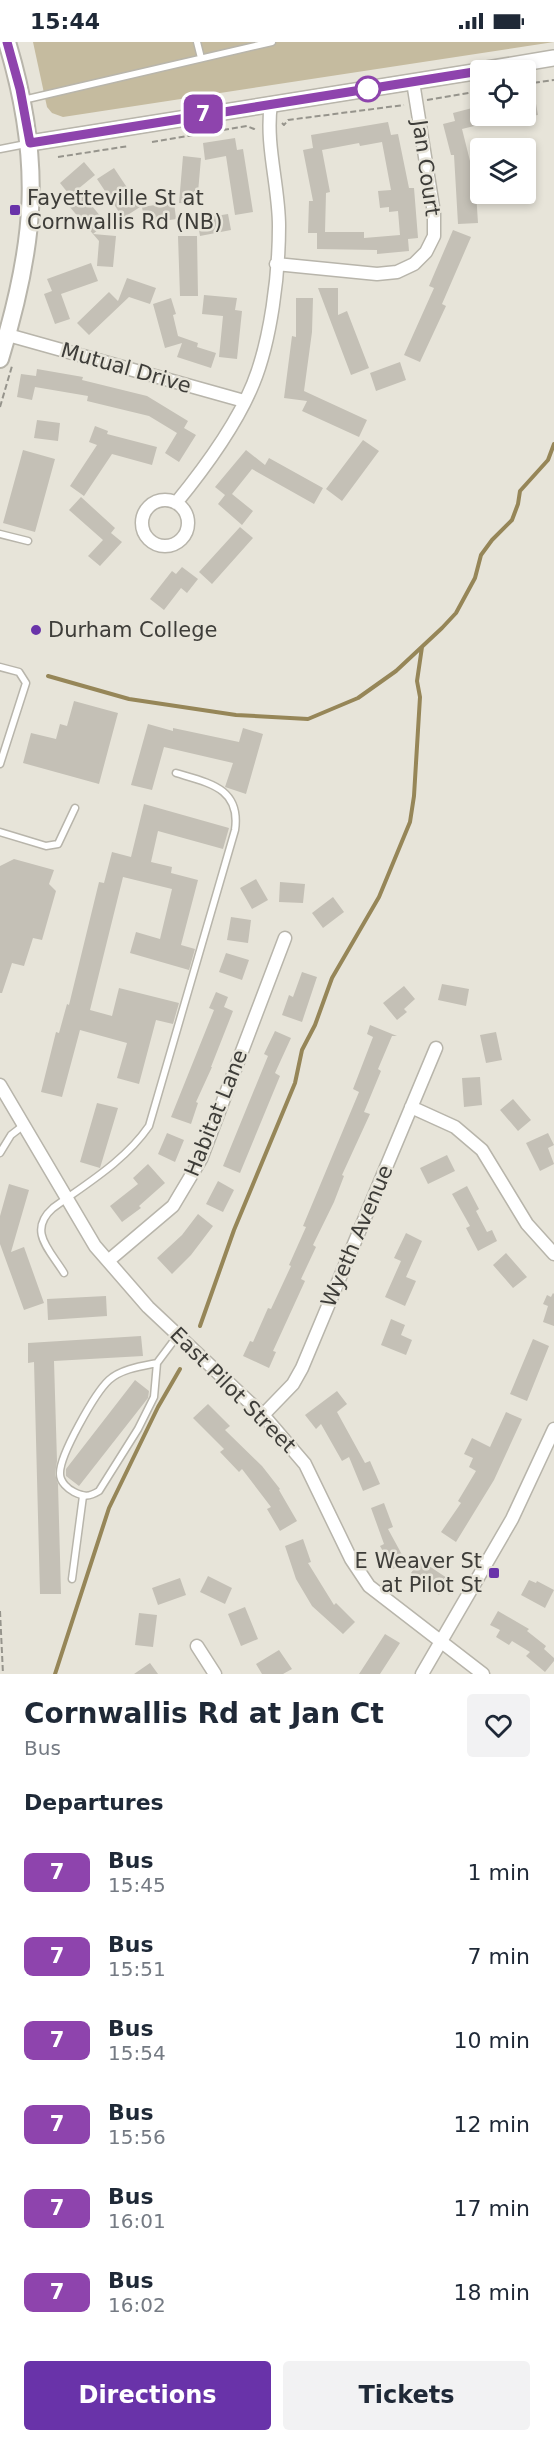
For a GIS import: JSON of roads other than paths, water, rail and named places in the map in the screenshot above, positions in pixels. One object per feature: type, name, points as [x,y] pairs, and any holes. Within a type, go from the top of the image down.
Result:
[{"type":"main road","points":[[7,42],[22,100],[30,143],[32,170],[30,232],[24,269],[8,334],[7,358]]},
{"type":"street","points":[[536,61],[554,58]]},
{"type":"street","points":[[30,143],[470,73]]},
{"type":"street","name":"Jan Court","points":[[276,264],[377,274],[397,272],[414,264],[426,252],[434,236],[434,213],[413,82]]},
{"type":"street","points":[[176,503],[213,452],[244,401],[258,370],[264,349],[271,314],[279,227],[268,119],[271,104]]},
{"type":"street","name":"Mutual Drive","points":[[8,334],[244,401]]},
{"type":"street","name":"Habitat Lane","points":[[108,1261],[173,1206],[189,1182],[201,1159],[285,938]]},
{"type":"street","name":"Wyeth Avenue","points":[[263,1415],[293,1384],[302,1368],[436,1048]]},
{"type":"street","name":"East Pilot Street","points":[[0,1086],[95,1246],[148,1307],[263,1415],[305,1464],[346,1551],[361,1576],[385,1601],[483,1674]]},
{"type":"street","points":[[411,1107],[455,1127],[482,1150],[526,1224],[554,1254]]},
{"type":"street","points":[[422,1674],[517,1509],[554,1429]]},
{"type":"street","points":[[197,1646],[215,1674]]},
{"type":"lane","points":[[197,42],[201,58]]},
{"type":"lane","points":[[22,100],[272,42]]},
{"type":"lane","points":[[0,149],[30,143]]},
{"type":"lane","points":[[0,534],[28,541]]},
{"type":"lane","points":[[0,667],[18,672],[26,683],[0,764]]},
{"type":"lane","points":[[64,1273],[40,1231],[44,1216],[124,1154],[139,1140],[149,1126],[235,830],[237,817],[235,806],[217,785],[176,773]]},
{"type":"lane","points":[[0,832],[46,846],[58,844],[75,808]]},
{"type":"lane","points":[[0,1153],[11,1134],[24,1125]]},
{"type":"lane","points":[[157,1363],[134,1368],[109,1380],[70,1439],[60,1473],[62,1481],[70,1490],[83,1496],[91,1496],[99,1491],[138,1429],[154,1397],[157,1363],[178,1335]]},
{"type":"lane","points":[[72,1579],[83,1496]]},
{"type":"waterway","points":[[48,676],[129,699],[236,715],[308,719],[358,698],[396,671],[456,613],[475,578],[481,555],[512,520],[520,491],[548,460],[554,444]]},
{"type":"waterway","points":[[200,1326],[234,1230],[295,1083],[302,1050],[315,1025],[332,978],[379,897],[410,822],[414,796],[420,697],[417,681],[422,647]]},
{"type":"waterway","points":[[55,1674],[109,1508],[158,1407],[180,1369]]},
{"type":"place","name":"Fayetteville St at Cornwallis Rd (NB)","points":[[15,210]]},
{"type":"place","name":"Durham College","points":[[36,630]]},
{"type":"place","name":"E Weaver St at Pilot St","points":[[494,1573]]}]
